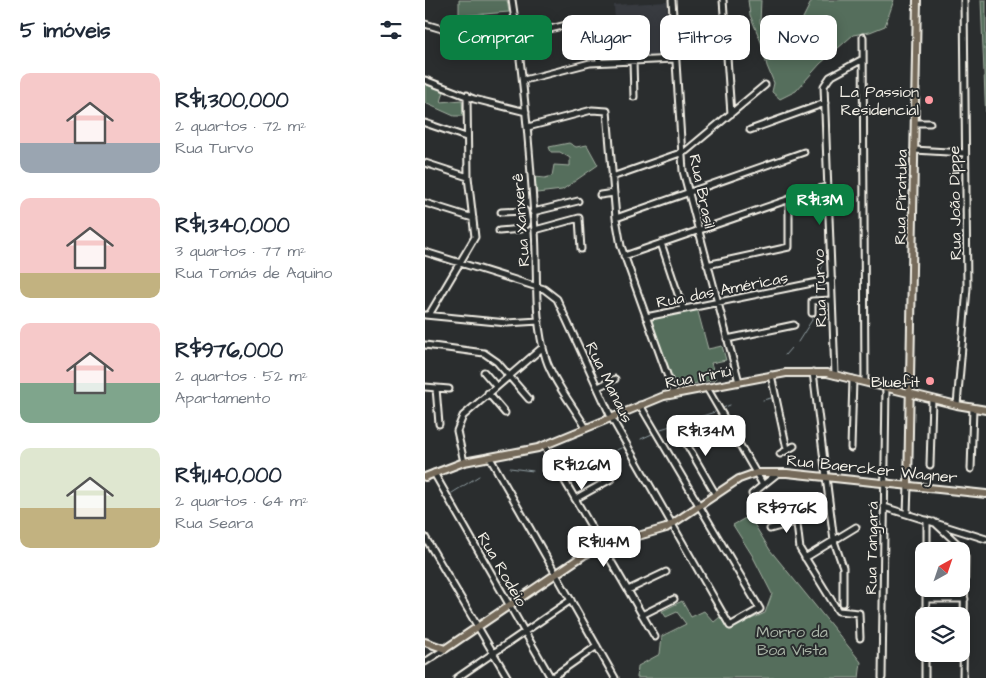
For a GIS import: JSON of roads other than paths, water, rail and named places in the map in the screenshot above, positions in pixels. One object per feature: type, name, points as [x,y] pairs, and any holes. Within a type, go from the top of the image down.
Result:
[{"type":"main road","name":"Rua Piratuba","points":[[908,486],[917,0]]},
{"type":"main road","name":"Rua Iririú","points":[[425,477],[464,462],[520,453],[544,446],[640,405],[674,394],[771,375],[813,372],[835,375],[932,400],[986,410]]},
{"type":"main road","name":"Rua Baercker Wagner","points":[[756,473],[779,472],[986,494]]},
{"type":"main road","points":[[425,642],[445,649],[584,555],[603,546],[655,532],[673,524],[743,477],[756,473]]},
{"type":"street","name":"Rua Xanxerê","points":[[513,0],[515,15]]},
{"type":"street","name":"Rua Brasil","points":[[672,0],[673,15]]},
{"type":"street","points":[[723,0],[731,114]]},
{"type":"street","name":"Rua João Dippe","points":[[957,405],[967,303],[964,0]]},
{"type":"street","points":[[425,24],[440,28]]},
{"type":"street","points":[[863,37],[865,382]]},
{"type":"street","name":"Rua Turvo","points":[[835,375],[825,81],[863,59]]},
{"type":"street","name":"Rua Xanxerê","points":[[521,60],[527,112],[535,230],[536,287],[543,347],[549,367],[586,428]]},
{"type":"street","points":[[524,80],[599,62],[660,60]]},
{"type":"street","name":"Rua Brasil","points":[[675,60],[681,154],[688,193],[739,382]]},
{"type":"street","points":[[633,61],[634,97]]},
{"type":"street","points":[[425,80],[467,95],[527,112]]},
{"type":"street","points":[[612,176],[681,154],[765,85]]},
{"type":"street","points":[[467,95],[466,137],[468,177],[475,240],[427,315],[507,323],[539,321]]},
{"type":"street","points":[[751,130],[825,103]]},
{"type":"street","points":[[527,126],[592,110],[607,110],[616,218],[624,256],[674,394]]},
{"type":"street","points":[[915,123],[930,123]]},
{"type":"street","points":[[425,124],[466,137]]},
{"type":"street","points":[[914,150],[965,153]]},
{"type":"street","points":[[616,218],[804,152]]},
{"type":"street","points":[[425,163],[468,177]]},
{"type":"street","points":[[624,256],[828,186]]},
{"type":"street","points":[[600,195],[614,193]]},
{"type":"street","points":[[707,265],[789,247],[789,199]]},
{"type":"street","points":[[533,212],[578,201]]},
{"type":"street","points":[[425,203],[473,218]]},
{"type":"street","points":[[499,231],[521,229],[526,226],[527,222],[526,213],[523,210],[501,212]]},
{"type":"street","points":[[535,230],[579,218],[581,249]]},
{"type":"street","points":[[527,222],[534,221]]},
{"type":"street","points":[[661,243],[683,309]]},
{"type":"street","name":"Rua Manaus","points":[[425,252],[551,293],[559,303],[611,417],[730,626],[760,609],[699,506]]},
{"type":"street","name":"Rua das Américas","points":[[646,317],[832,279]]},
{"type":"street","points":[[811,313],[812,301],[833,300]]},
{"type":"street","points":[[727,339],[794,325]]},
{"type":"street","points":[[425,346],[484,353],[493,358],[529,399]]},
{"type":"street","points":[[464,462],[458,435],[459,423],[467,412],[488,393],[543,347]]},
{"type":"street","points":[[484,372],[496,386]]},
{"type":"street","points":[[813,372],[834,541],[843,567],[843,603]]},
{"type":"street","points":[[771,375],[787,449]]},
{"type":"street","points":[[598,387],[615,379]]},
{"type":"street","points":[[851,448],[853,379]]},
{"type":"street","points":[[425,387],[449,389]]},
{"type":"street","points":[[436,388],[439,424]]},
{"type":"street","points":[[707,388],[763,485]]},
{"type":"street","name":"Rua Tangará","points":[[881,678],[886,388]]},
{"type":"street","points":[[488,393],[505,413]]},
{"type":"street","points":[[930,465],[932,400]]},
{"type":"street","points":[[640,405],[699,506]]},
{"type":"street","points":[[971,469],[973,408]]},
{"type":"street","points":[[678,428],[716,495]]},
{"type":"street","points":[[544,446],[655,637]]},
{"type":"street","points":[[780,454],[794,446]]},
{"type":"street","points":[[490,458],[615,678]]},
{"type":"street","points":[[779,472],[752,494],[758,508],[795,499],[799,545],[805,558],[838,611],[859,613],[860,638]]},
{"type":"street","name":"Rua Rodeio","points":[[434,473],[551,678]]},
{"type":"street","points":[[575,499],[611,479]]},
{"type":"street","points":[[907,514],[908,486]]},
{"type":"street","points":[[884,507],[986,539]]},
{"type":"street","points":[[927,520],[927,542]]},
{"type":"street","points":[[770,529],[798,521]]},
{"type":"street","points":[[933,522],[957,543],[963,551],[965,607]]},
{"type":"street","points":[[805,558],[856,527]]},
{"type":"street","points":[[425,537],[508,678]]},
{"type":"street","points":[[628,590],[666,572]]},
{"type":"street","points":[[643,615],[674,599]]},
{"type":"street","points":[[926,607],[926,599],[965,599]]},
{"type":"street","points":[[457,678],[571,600]]},
{"type":"street","points":[[551,678],[597,646]]},
{"type":"street","points":[[425,662],[445,649]]},
{"type":"street","points":[[925,662],[925,678]]},
{"type":"street","points":[[963,662],[963,678]]},
{"type":"waterway","points":[[818,279],[824,261]]},
{"type":"waterway","points":[[815,298],[817,285]]},
{"type":"waterway","points":[[798,342],[812,320],[812,315]]},
{"type":"waterway","points":[[785,355],[791,348]]},
{"type":"waterway","points":[[763,400],[771,398]]},
{"type":"waterway","points":[[723,408],[730,405]]},
{"type":"waterway","points":[[661,429],[715,412]]},
{"type":"waterway","points":[[641,439],[652,434]]},
{"type":"waterway","points":[[601,457],[621,448]]},
{"type":"waterway","points":[[510,468],[533,471]]},
{"type":"waterway","points":[[452,493],[479,476]]},
{"type":"place","name":"La Passion Residencial","points":[[929,100]]},
{"type":"place","name":"Bluefit","points":[[930,381]]},
{"type":"park label","name":"Morro da Boa Vista","points":[[792,640]]}]
